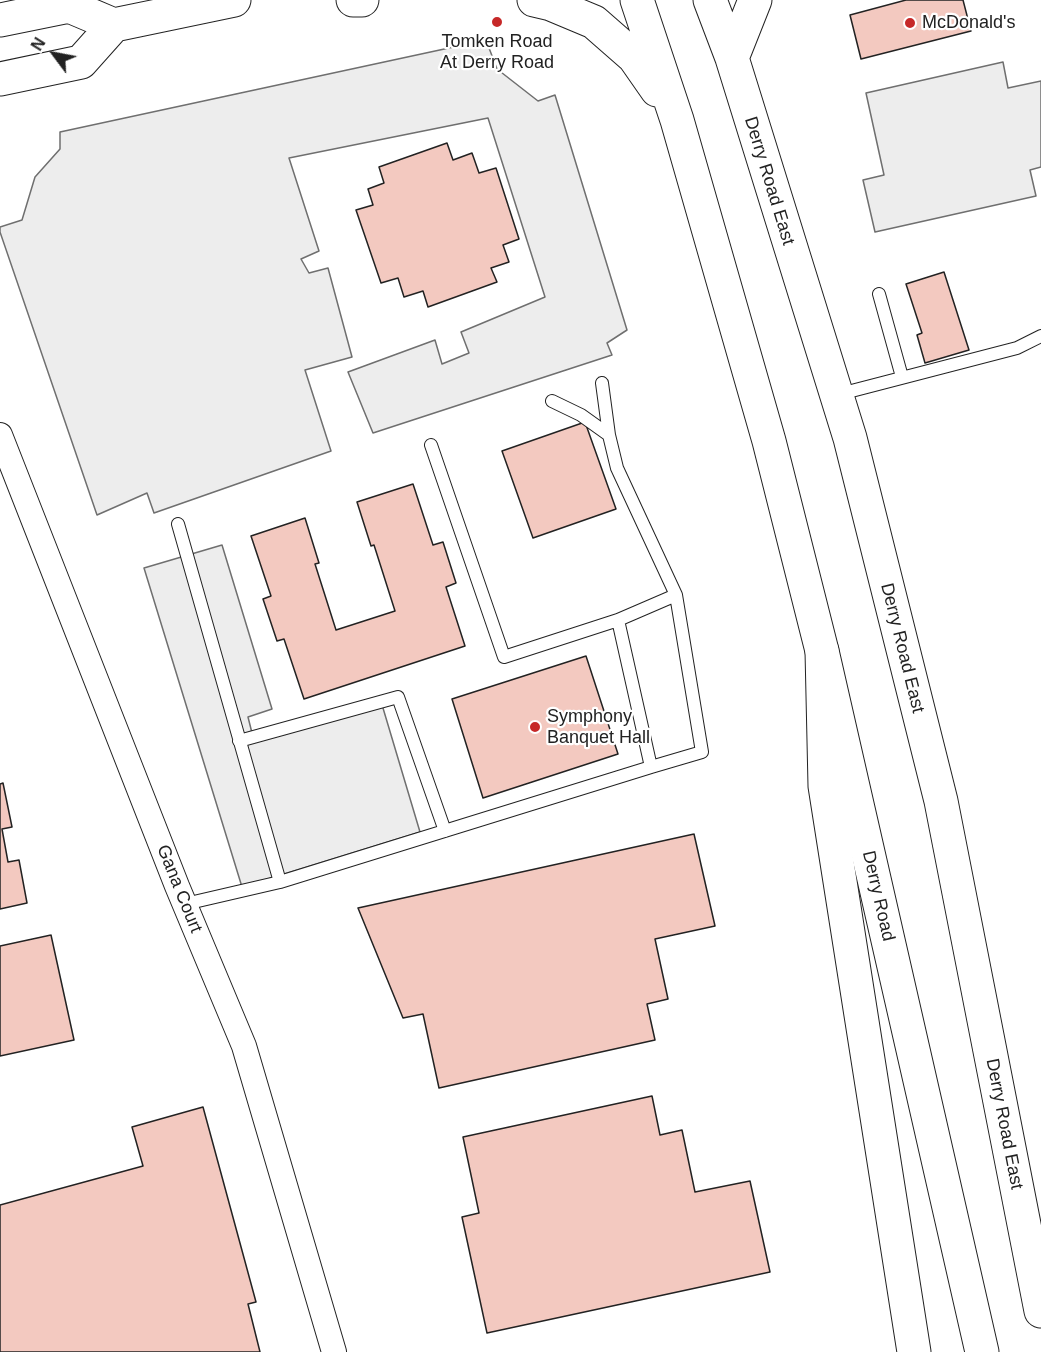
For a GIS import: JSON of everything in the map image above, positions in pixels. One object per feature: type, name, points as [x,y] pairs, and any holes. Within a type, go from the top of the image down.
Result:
[{"type":"main road","points":[[0,20],[69,6],[114,25],[234,0]]},
{"type":"main road","points":[[353,0],[362,0]]},
{"type":"main road","points":[[534,0],[551,4],[594,22],[634,57],[677,120]]},
{"type":"main road","points":[[637,0],[677,120]]},
{"type":"main road","name":"Derry Road East","points":[[710,0],[732,58],[850,438],[940,801],[1041,1311]]},
{"type":"main road","points":[[732,58],[755,0]]},
{"type":"main road","points":[[0,80],[81,62],[114,25]]},
{"type":"main road","name":"Derry Road","points":[[677,120],[769,441],[822,651],[982,1352]]},
{"type":"main road","points":[[822,651],[825,786],[914,1352]]},
{"type":"street","name":"Gana Court","points":[[0,435],[185,904],[244,1046],[334,1352]]},
{"type":"lane","points":[[879,294],[902,377]]},
{"type":"lane","points":[[835,395],[1017,348],[1041,336]]},
{"type":"lane","points":[[185,904],[280,882],[702,752],[676,595],[617,468],[609,435],[602,383]]},
{"type":"lane","points":[[552,401],[581,415],[609,435]]},
{"type":"lane","points":[[431,445],[504,657],[618,620],[676,595]]},
{"type":"lane","points":[[178,524],[280,882]]},
{"type":"lane","points":[[618,620],[651,767]]},
{"type":"lane","points":[[240,741],[398,696],[445,831]]},
{"type":"shaded area","points":[[486,40],[497,69],[538,101],[555,95],[627,330],[607,343],[612,355],[373,433],[348,372],[435,340],[442,364],[469,353],[461,332],[545,297],[488,118],[289,158],[319,251],[301,259],[309,273],[328,268],[352,357],[305,370],[331,451],[154,513],[147,493],[97,515],[0,232],[0,227],[22,220],[35,177],[60,149],[60,132]]},
{"type":"shaded area","points":[[1003,62],[1008,88],[1041,81],[1041,167],[1030,170],[1036,196],[875,232],[863,180],[884,175],[866,93]]},
{"type":"shaded area","points":[[222,545],[272,709],[248,717],[253,737],[380,698],[420,832],[242,887],[144,568]]},
{"type":"building","name":"McDonald's","points":[[906,0],[963,0],[971,31],[861,59],[850,15]]},
{"type":"building","points":[[447,143],[453,160],[472,153],[479,173],[496,168],[519,239],[503,245],[509,262],[491,268],[497,282],[428,307],[423,291],[404,297],[398,278],[381,283],[356,210],[373,205],[368,189],[384,183],[379,167]]},
{"type":"building","points":[[944,272],[969,350],[925,363],[917,335],[922,333],[906,284]]},
{"type":"building","points":[[585,422],[616,509],[533,538],[502,451]]},
{"type":"building","points":[[413,484],[433,545],[443,542],[456,583],[446,587],[465,646],[304,699],[284,639],[277,641],[263,599],[271,596],[251,536],[305,518],[319,563],[315,564],[336,630],[395,611],[374,545],[371,546],[357,502]]},
{"type":"building","name":"Symphony Banquet Hall","points":[[586,656],[618,754],[483,798],[452,699]]},
{"type":"building","points":[[3,783],[12,827],[2,829],[8,862],[19,860],[27,903],[0,909],[0,784]]},
{"type":"building","points":[[694,834],[715,926],[655,939],[668,999],[647,1004],[655,1040],[439,1088],[423,1014],[403,1018],[358,908]]},
{"type":"building","points":[[51,935],[74,1040],[0,1056],[0,946]]},
{"type":"building","points":[[652,1096],[660,1135],[682,1130],[695,1192],[750,1181],[770,1272],[487,1333],[462,1217],[479,1213],[463,1137]]},
{"type":"building","points":[[203,1107],[256,1302],[248,1304],[260,1352],[0,1352],[0,1205],[143,1166],[132,1127]]},
{"type":"place","name":"Tomken Road At Derry Road","points":[[497,22]]},
{"type":"place","name":"McDonald's","points":[[910,23]]},
{"type":"place","name":"Symphony Banquet Hall","points":[[535,727]]}]
